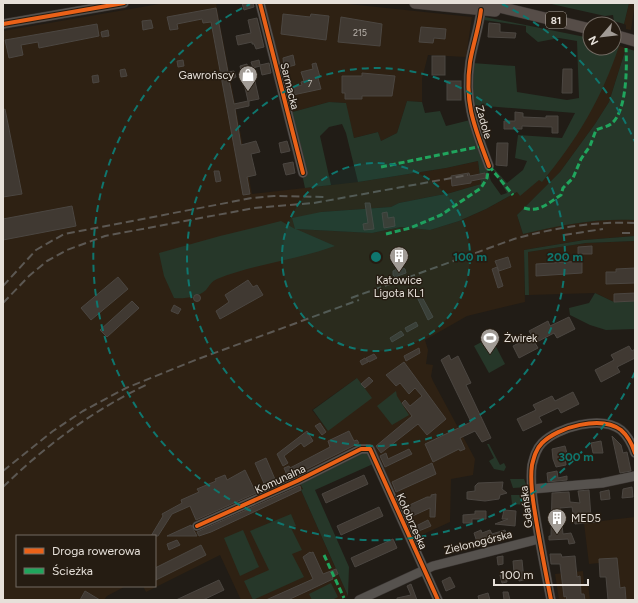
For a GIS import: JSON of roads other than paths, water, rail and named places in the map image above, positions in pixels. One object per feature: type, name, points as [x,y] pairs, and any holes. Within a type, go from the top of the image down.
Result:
[{"type":"main road","name":"81","points":[[416,3],[482,7],[522,12],[582,27]]},
{"type":"main road","points":[[622,37],[635,40]]},
{"type":"street","points":[[3,24],[124,3]]},
{"type":"street","name":"Sarmacka","points":[[260,3],[303,173]]},
{"type":"street","name":"Zadole","points":[[482,7],[470,63],[468,96],[471,115],[489,166]]},
{"type":"street","name":"Gdańska","points":[[539,539],[532,489],[532,466],[539,447],[554,435],[572,426],[596,423],[612,426],[627,436],[635,453]]},
{"type":"street","name":"Komunalna","points":[[197,526],[297,481],[361,449],[370,449]]},
{"type":"street","name":"Kołobrzeska","points":[[370,449],[438,600]]},
{"type":"street","points":[[532,489],[602,482],[635,476]]},
{"type":"street","points":[[539,539],[551,600]]},
{"type":"street","name":"Zielonogórska","points":[[358,600],[448,561],[539,539]]},
{"type":"railway","points":[[3,303],[29,276],[47,261],[67,250],[105,236],[254,208],[314,203],[468,175]]},
{"type":"railway","points":[[3,286],[36,250],[64,234],[252,198],[274,196],[327,197]]},
{"type":"railway","points":[[351,298],[514,239],[589,224],[635,223]]},
{"type":"railway","points":[[564,235],[603,229]]},
{"type":"railway","points":[[622,233],[635,233]]},
{"type":"railway","points":[[3,471],[53,431],[83,411],[126,388],[198,359],[359,300]]},
{"type":"railway","points":[[3,487],[35,457],[70,430],[107,406],[146,385]]},
{"type":"place","name":"Gawrońscy","points":[[248,92]]},
{"type":"place","name":"Katowice Ligota KL1","points":[[399,273]]},
{"type":"place","name":"Żwirek","points":[[490,355]]},
{"type":"place","name":"MED5","points":[[557,535]]}]
